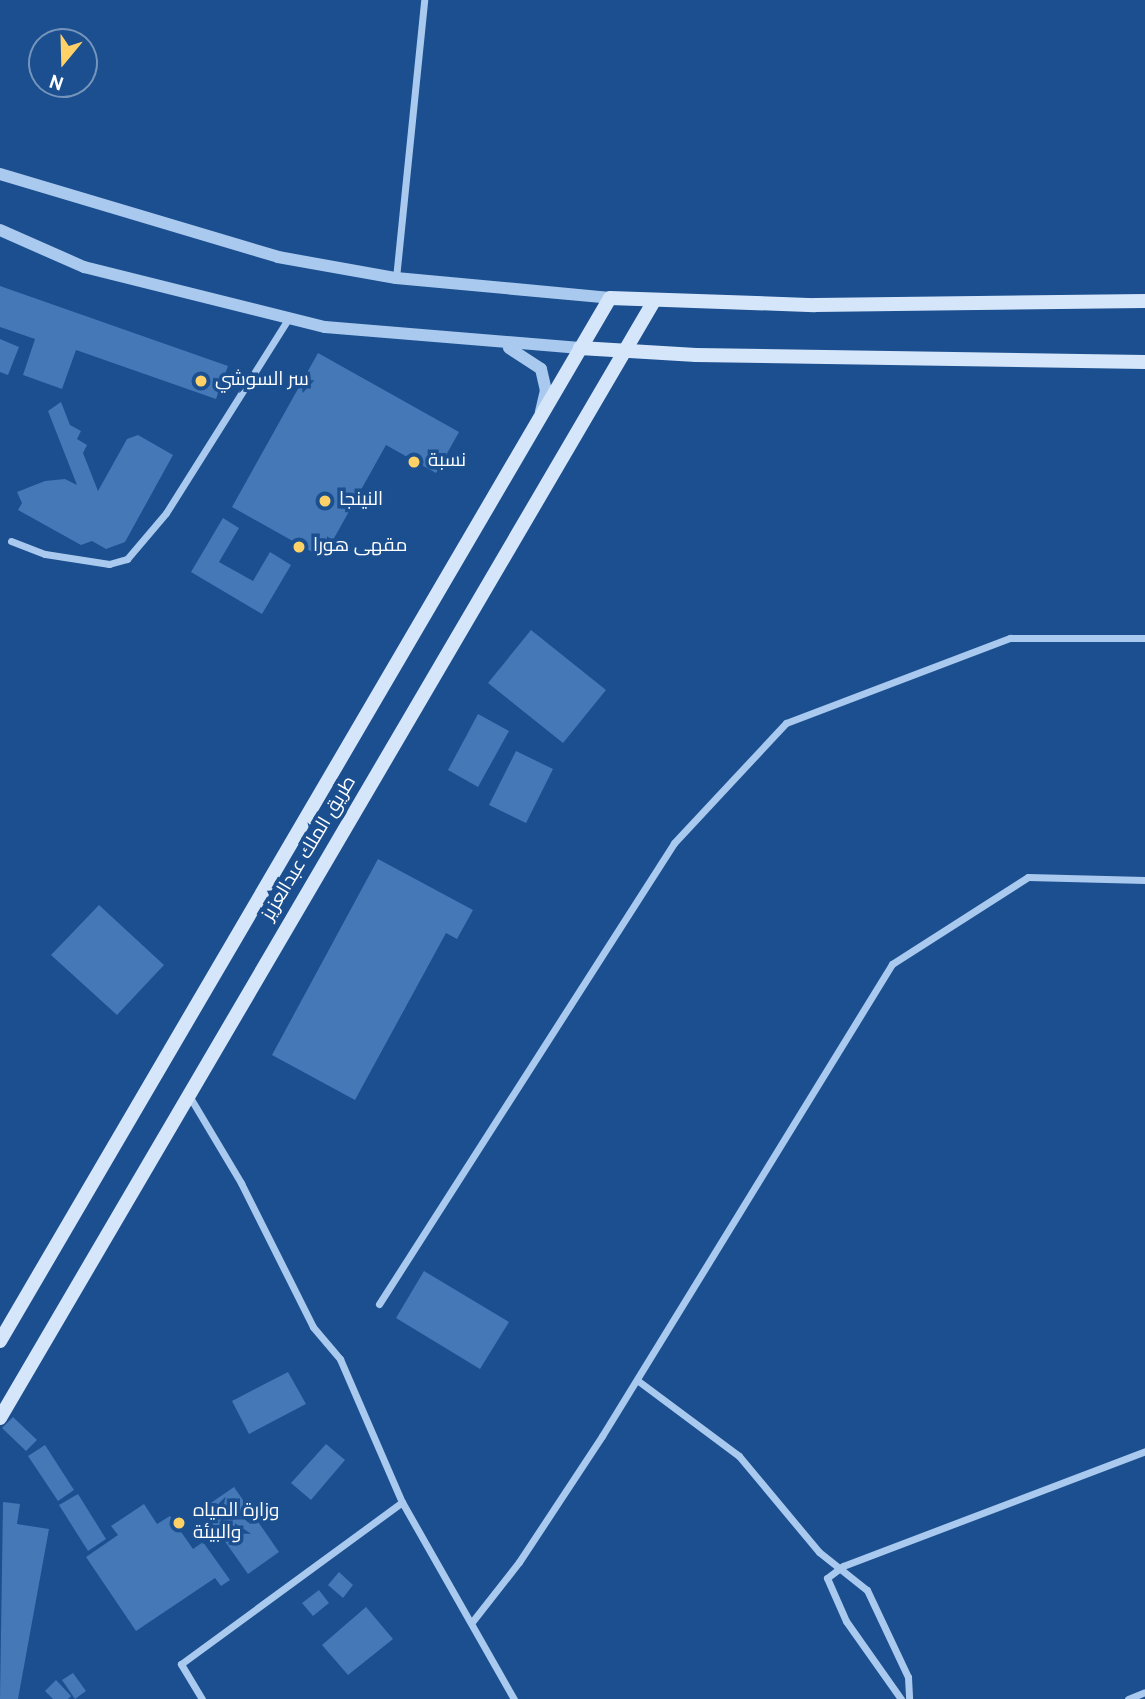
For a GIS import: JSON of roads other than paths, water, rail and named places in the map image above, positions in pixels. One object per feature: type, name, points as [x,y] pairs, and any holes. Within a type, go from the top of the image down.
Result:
[{"type":"main road","points":[[610,298],[1145,301]]},
{"type":"main road","name":"طريق الملك عبدالعزيز","points":[[0,1341],[610,298]]},
{"type":"main road","name":"طريق الملك عبدالعزيز","points":[[0,1418],[188,1092],[654,300]]},
{"type":"main road","points":[[580,348],[1145,362]]},
{"type":"street","points":[[396,278],[424,0]]},
{"type":"street","points":[[0,174],[278,257],[396,278],[610,298]]},
{"type":"street","points":[[0,230],[84,267],[288,319],[499,344],[580,348]]},
{"type":"street","points":[[11,541],[45,554],[109,564],[127,559],[166,513],[288,319]]},
{"type":"street","points":[[499,344],[524,354],[541,369],[545,390],[541,415]]},
{"type":"street","points":[[379,1304],[674,843],[786,723],[1010,639],[1145,638]]},
{"type":"street","points":[[471,1622],[519,1562],[637,1380],[891,964],[1028,877],[1145,880]]},
{"type":"street","points":[[188,1092],[242,1184],[313,1327],[340,1359],[402,1502],[514,1699]]},
{"type":"street","points":[[637,1380],[739,1456],[820,1552],[843,1566],[867,1590],[908,1677],[909,1699]]},
{"type":"street","points":[[901,1699],[846,1621],[827,1578],[843,1566],[1145,1451]]},
{"type":"street","points":[[202,1699],[181,1664],[402,1502]]},
{"type":"street","points":[[1128,1699],[1145,1692]]},
{"type":"place","name":"سر السوشي","points":[[201,381]]},
{"type":"place","name":"نسبة","points":[[414,462]]},
{"type":"place","name":"النينجا","points":[[325,501]]},
{"type":"place","name":"مقهى هورا","points":[[299,547]]},
{"type":"place","name":"وزارة المياه والبيئة","points":[[179,1523]]}]
